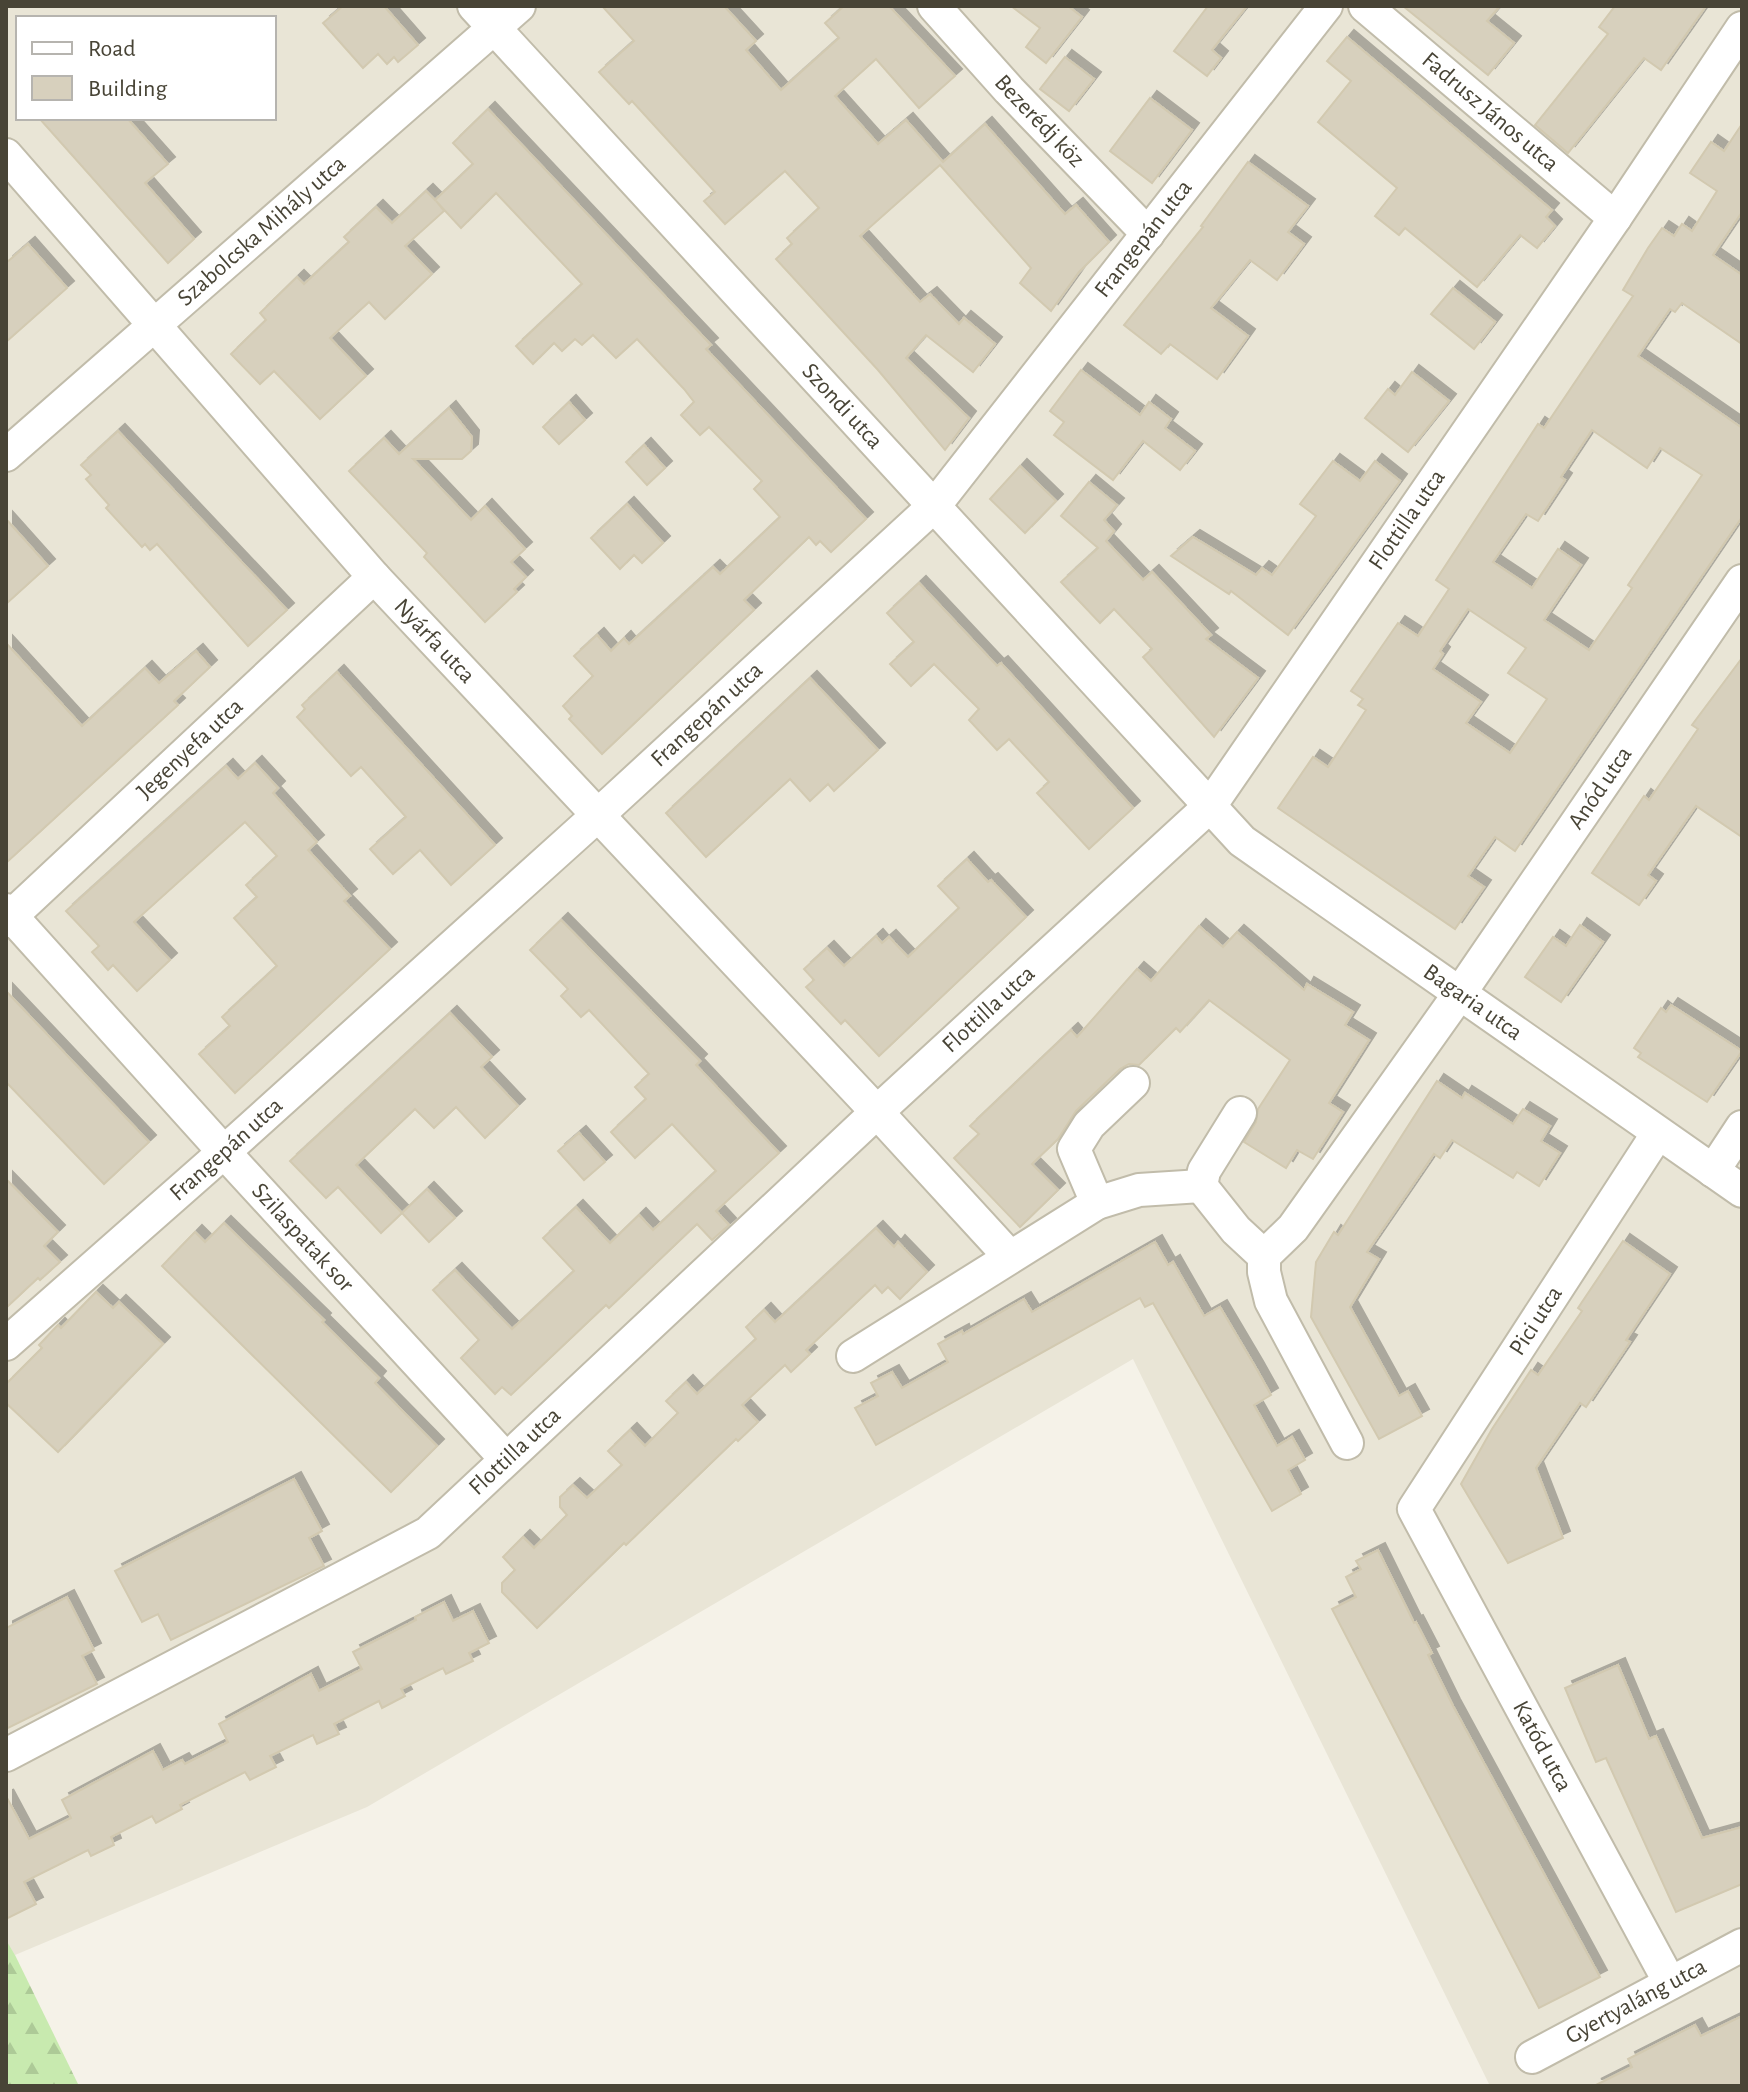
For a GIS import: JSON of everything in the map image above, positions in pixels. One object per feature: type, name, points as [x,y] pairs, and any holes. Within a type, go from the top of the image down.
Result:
[{"type":"street","name":"Szabolcska Mihály utca","points":[[6,455],[153,326],[484,17],[519,6]]},
{"type":"street","name":"Bezerédj köz","points":[[934,6],[1009,90],[1148,234]]},
{"type":"street","name":"Frangepán utca","points":[[6,1344],[598,815],[935,505],[1326,6]]},
{"type":"street","name":"Fadrusz János utca","points":[[1365,6],[1615,218]]},
{"type":"street","name":"Szondi utca","points":[[484,17],[1210,806]]},
{"type":"street","name":"Flottilla utca","points":[[6,1755],[428,1533],[877,1112],[1210,806],[1615,218],[1742,28]]},
{"type":"street","name":"Nyárfa utca","points":[[13,176],[153,326],[374,577],[1010,1257]]},
{"type":"street","name":"Jegenyefa utca","points":[[8,916],[374,577]]},
{"type":"street","name":"Anód utca","points":[[1264,1256],[1293,1228],[1460,993],[1742,581]]},
{"type":"street","name":"Bagaria utca","points":[[1210,806],[1242,841],[1742,1191]]},
{"type":"street","name":"Szilaspatak sor","points":[[8,916],[505,1458]]},
{"type":"street","points":[[1097,1203],[1074,1149],[1089,1125],[1133,1083]]},
{"type":"street","points":[[1240,1113],[1204,1171],[1201,1186],[1236,1230],[1264,1256],[1264,1272],[1271,1301],[1347,1443]]},
{"type":"street","points":[[1713,1171],[1742,1127]]},
{"type":"street","name":"Pici utca","points":[[1414,1509],[1658,1133]]},
{"type":"street","points":[[853,1356],[1097,1203],[1139,1190],[1201,1186]]},
{"type":"street","name":"Katód utca","points":[[1414,1509],[1670,1983]]},
{"type":"street","name":"Gyertyaláng utca","points":[[1532,2057],[1742,1945]]},
{"type":"shaded area","points":[[6,6],[1742,6],[1742,2086],[1490,2086],[1133,1359],[367,1807],[15,1955],[6,1941]]},
{"type":"green space","points":[[6,1940],[15,1955],[79,2086],[6,2086]]},
{"type":"building","points":[[343,6],[384,6],[418,45],[398,62],[394,57],[387,64],[378,54],[363,68],[323,23]]},
{"type":"building","points":[[602,6],[724,6],[756,41],[746,50],[781,90],[839,38],[825,23],[844,6],[889,6],[955,76],[919,108],[876,59],[835,96],[878,144],[906,120],[943,162],[985,124],[1065,214],[1076,205],[1109,242],[1079,272],[1051,311],[1020,283],[1031,268],[940,165],[860,236],[920,302],[930,294],[959,324],[964,318],[995,344],[973,372],[926,335],[906,358],[969,418],[945,450],[878,370],[776,259],[792,244],[787,238],[819,208],[785,171],[725,224],[704,201],[715,192],[632,101],[629,104],[599,72],[634,41]]},
{"type":"building","points":[[1011,6],[1068,6],[1082,17],[1046,63],[1026,47],[1040,28]]},
{"type":"building","points":[[1208,6],[1247,6],[1212,50],[1221,58],[1207,76],[1174,51]]},
{"type":"building","points":[[1403,6],[1500,6],[1487,21],[1514,43],[1488,75]]},
{"type":"building","points":[[1615,6],[1706,6],[1661,70],[1644,58],[1568,153],[1535,125],[1608,34],[1599,27]]},
{"type":"building","points":[[1347,37],[1552,210],[1546,217],[1555,226],[1537,248],[1520,235],[1477,287],[1405,228],[1399,235],[1375,216],[1397,188],[1318,122],[1351,81],[1327,61]]},
{"type":"building","points":[[1065,57],[1094,79],[1069,111],[1040,89]]},
{"type":"building","points":[[1150,98],[1192,130],[1152,183],[1110,151]]},
{"type":"building","points":[[488,109],[711,345],[706,349],[866,519],[831,552],[820,541],[816,545],[809,537],[744,600],[754,610],[602,754],[569,719],[572,716],[563,706],[593,676],[574,656],[597,635],[611,651],[624,638],[629,644],[713,567],[720,574],[780,517],[754,489],[762,481],[709,427],[700,435],[681,415],[694,402],[684,389],[637,339],[616,358],[593,335],[582,345],[575,339],[562,351],[554,343],[533,364],[516,346],[582,284],[496,193],[461,228],[436,201],[444,211],[405,246],[432,274],[385,319],[369,302],[330,338],[366,376],[320,419],[274,371],[260,384],[231,354],[266,320],[260,313],[297,277],[304,284],[349,242],[344,237],[376,207],[392,223],[426,191],[435,200],[473,164],[453,143]]},
{"type":"building","points":[[41,120],[129,120],[168,164],[145,183],[194,239],[168,263]]},
{"type":"building","points":[[1742,124],[1742,212],[1713,255],[1742,275],[1742,344],[1682,303],[1675,312],[1670,309],[1638,356],[1742,428],[1742,517],[1515,851],[1495,837],[1468,876],[1484,887],[1455,929],[1278,808],[1313,757],[1328,767],[1366,710],[1358,705],[1363,699],[1351,691],[1398,623],[1418,636],[1449,589],[1436,580],[1538,424],[1544,428],[1633,296],[1623,290],[1648,248],[1662,228],[1674,236],[1682,224],[1692,231],[1717,191],[1690,173],[1711,142],[1724,151]],"holes":[[[1592,430],[1647,468],[1660,448],[1702,475],[1628,585],[1632,588],[1589,650],[1544,620],[1581,565],[1558,549],[1532,588],[1493,562],[1526,514],[1538,521],[1565,480],[1561,477]],[[1468,609],[1526,648],[1508,673],[1547,699],[1510,753],[1466,723],[1481,702],[1433,669],[1443,654],[1440,651]]]},
{"type":"building","points":[[1248,162],[1308,206],[1288,232],[1304,244],[1277,280],[1250,260],[1211,308],[1248,336],[1217,379],[1170,344],[1161,354],[1124,325],[1203,227]]},
{"type":"building","points":[[28,244],[67,288],[6,342],[6,263]]},
{"type":"building","points":[[1453,288],[1495,322],[1474,349],[1431,314]]},
{"type":"building","points":[[1081,370],[1140,415],[1149,402],[1171,419],[1165,428],[1195,451],[1180,470],[1143,441],[1113,480],[1054,435],[1064,422],[1050,411]]},
{"type":"building","points":[[1412,372],[1449,401],[1408,452],[1365,418],[1388,389],[1395,395]]},
{"type":"building","points":[[569,402],[585,420],[559,444],[543,427]]},
{"type":"building","points":[[449,408],[472,437],[471,451],[462,459],[413,459],[471,520],[485,506],[525,549],[511,562],[526,577],[514,589],[517,592],[485,622],[424,557],[427,553],[349,471],[384,438],[399,454]]},
{"type":"building","points":[[118,431],[287,610],[248,646],[157,544],[150,550],[145,544],[142,547],[106,508],[109,505],[86,479],[91,475],[81,465]]},
{"type":"building","points":[[644,445],[665,468],[647,485],[626,462]]},
{"type":"building","points":[[1333,461],[1360,481],[1375,461],[1400,481],[1288,635],[1231,591],[1229,594],[1171,556],[1193,537],[1256,575],[1262,568],[1272,575],[1316,516],[1300,504]]},
{"type":"building","points":[[1020,466],[1056,501],[1025,533],[990,499]]},
{"type":"building","points":[[1089,482],[1117,505],[1104,520],[1114,531],[1106,541],[1143,580],[1152,572],[1211,635],[1206,639],[1258,678],[1214,737],[1143,657],[1152,649],[1114,609],[1100,623],[1061,582],[1098,548],[1061,516]]},
{"type":"building","points":[[627,504],[663,543],[642,563],[634,555],[620,569],[591,538]]},
{"type":"building","points":[[6,519],[48,566],[6,604]]},
{"type":"building","points":[[919,583],[997,666],[1001,663],[1133,808],[1089,849],[1037,793],[1049,782],[1009,739],[997,750],[969,720],[979,709],[934,664],[911,686],[890,664],[914,642],[887,613]]},
{"type":"building","points":[[6,643],[82,726],[145,668],[159,683],[196,651],[210,667],[174,701],[178,705],[6,863]]},
{"type":"building","points":[[1742,658],[1742,837],[1696,806],[1648,875],[1656,881],[1639,905],[1592,873],[1644,796],[1649,800],[1698,729],[1692,725]]},
{"type":"building","points":[[337,672],[495,845],[451,885],[420,850],[393,874],[370,849],[406,817],[361,767],[351,776],[297,717],[305,709],[302,705]]},
{"type":"building","points":[[810,678],[878,750],[834,791],[828,784],[810,801],[790,779],[706,857],[666,813]]},
{"type":"building","points":[[255,763],[278,788],[273,793],[317,842],[308,850],[350,896],[344,901],[390,949],[235,1093],[199,1054],[230,1026],[222,1017],[277,966],[234,918],[257,897],[246,885],[277,856],[245,822],[134,922],[170,960],[137,991],[113,965],[108,970],[92,952],[99,946],[66,911],[226,766],[238,779]]},
{"type":"building","points":[[967,859],[1026,917],[879,1056],[845,1020],[841,1024],[806,987],[814,980],[804,969],[827,948],[844,966],[876,936],[882,943],[889,937],[908,957],[959,908],[938,886]]},
{"type":"building","points":[[561,920],[700,1061],[696,1065],[779,1153],[716,1211],[729,1225],[712,1240],[697,1224],[511,1395],[502,1387],[495,1394],[461,1358],[479,1340],[433,1290],[455,1270],[512,1329],[574,1271],[543,1238],[576,1207],[610,1243],[639,1215],[653,1230],[716,1171],[672,1124],[635,1158],[611,1132],[646,1099],[635,1087],[649,1074],[589,1010],[581,1017],[561,996],[568,989],[530,950]]},
{"type":"building","points":[[1580,925],[1603,942],[1561,1002],[1525,977],[1553,937],[1566,946]]},
{"type":"building","points":[[1199,926],[1223,947],[1237,932],[1304,990],[1307,984],[1353,1012],[1345,1025],[1369,1040],[1329,1103],[1343,1112],[1313,1159],[1297,1150],[1286,1168],[1244,1142],[1256,1122],[1258,1109],[1290,1060],[1209,1000],[1180,1032],[1176,1028],[1139,1065],[1129,1064],[1120,1069],[1076,1111],[1058,1139],[1032,1164],[1058,1190],[1020,1227],[954,1158],[979,1134],[970,1126],[1071,1030],[1077,1037],[1137,969],[1151,981]]},
{"type":"building","points":[[6,991],[149,1142],[104,1184],[6,1082]]},
{"type":"building","points":[[1671,1005],[1742,1051],[1707,1102],[1638,1057],[1641,1053],[1634,1048],[1661,1008],[1666,1012]]},
{"type":"building","points":[[450,1013],[492,1057],[481,1067],[518,1106],[485,1138],[456,1107],[434,1128],[415,1109],[356,1165],[402,1213],[381,1233],[338,1187],[326,1198],[290,1161]]},
{"type":"building","points":[[1437,1081],[1462,1098],[1465,1093],[1513,1124],[1523,1109],[1550,1126],[1541,1141],[1560,1153],[1539,1186],[1517,1172],[1513,1178],[1452,1140],[1440,1158],[1434,1154],[1367,1252],[1379,1259],[1350,1307],[1399,1396],[1408,1391],[1422,1416],[1379,1439],[1311,1317],[1316,1262],[1334,1232],[1338,1235]]},
{"type":"building","points":[[579,1133],[605,1162],[584,1180],[558,1151]]},
{"type":"building","points":[[6,1179],[58,1232],[44,1246],[60,1262],[6,1308]]},
{"type":"building","points":[[427,1189],[455,1218],[429,1242],[402,1213]]},
{"type":"building","points":[[224,1223],[324,1320],[322,1322],[379,1378],[375,1383],[437,1446],[391,1492],[162,1266],[195,1232],[205,1242]]},
{"type":"building","points":[[876,1228],[894,1247],[898,1242],[927,1272],[900,1299],[888,1287],[882,1293],[875,1285],[806,1350],[810,1354],[791,1372],[785,1365],[742,1405],[758,1422],[738,1441],[736,1439],[626,1545],[624,1543],[537,1628],[502,1592],[502,1583],[515,1570],[503,1557],[523,1537],[534,1548],[567,1515],[560,1507],[560,1497],[573,1485],[587,1498],[622,1465],[608,1451],[630,1430],[645,1446],[678,1413],[666,1401],[686,1382],[697,1394],[756,1339],[746,1327],[764,1310],[775,1322]]},
{"type":"building","points":[[1623,1241],[1670,1274],[1626,1340],[1630,1342],[1586,1407],[1580,1403],[1536,1468],[1563,1538],[1508,1563],[1461,1484],[1531,1370],[1538,1375],[1582,1311],[1578,1308]]},
{"type":"building","points":[[1155,1242],[1168,1265],[1173,1262],[1204,1316],[1220,1307],[1256,1368],[1271,1395],[1254,1405],[1277,1446],[1292,1437],[1305,1460],[1288,1470],[1301,1494],[1272,1511],[1153,1303],[1145,1307],[1140,1298],[876,1445],[855,1408],[878,1396],[871,1383],[892,1372],[902,1388],[948,1362],[938,1344],[962,1331],[963,1334],[1024,1299],[1032,1312]]},
{"type":"building","points":[[96,1292],[113,1308],[119,1302],[163,1344],[58,1452],[6,1403],[6,1384],[42,1348],[39,1345],[58,1325],[61,1328]]},
{"type":"building","points":[[294,1479],[322,1531],[309,1538],[324,1566],[171,1640],[158,1614],[142,1622],[115,1571]]},
{"type":"building","points":[[1378,1550],[1432,1653],[1428,1655],[1453,1706],[1600,1977],[1539,2008],[1332,1609],[1356,1597],[1346,1577],[1361,1569],[1356,1561]]},
{"type":"building","points":[[67,1597],[94,1650],[82,1656],[97,1684],[6,1729],[6,1628]]},
{"type":"building","points":[[444,1602],[453,1621],[473,1611],[489,1643],[469,1653],[473,1661],[446,1674],[443,1668],[401,1689],[405,1696],[382,1708],[379,1701],[334,1724],[339,1734],[317,1744],[313,1735],[270,1756],[276,1767],[250,1780],[245,1772],[180,1805],[182,1809],[156,1823],[152,1816],[111,1837],[114,1845],[91,1856],[88,1850],[24,1882],[36,1904],[6,1919],[6,1796],[29,1839],[71,1818],[62,1800],[153,1751],[163,1770],[182,1760],[185,1764],[228,1742],[219,1724],[311,1674],[319,1691],[362,1669],[353,1652]]},
{"type":"building","points":[[1618,1665],[1649,1739],[1656,1736],[1702,1838],[1742,1827],[1742,1884],[1676,1912],[1606,1758],[1596,1762],[1565,1688]]},
{"type":"building","points":[[1742,2016],[1742,2086],[1594,2086],[1632,2067],[1628,2059],[1695,2025],[1701,2036]]}]
